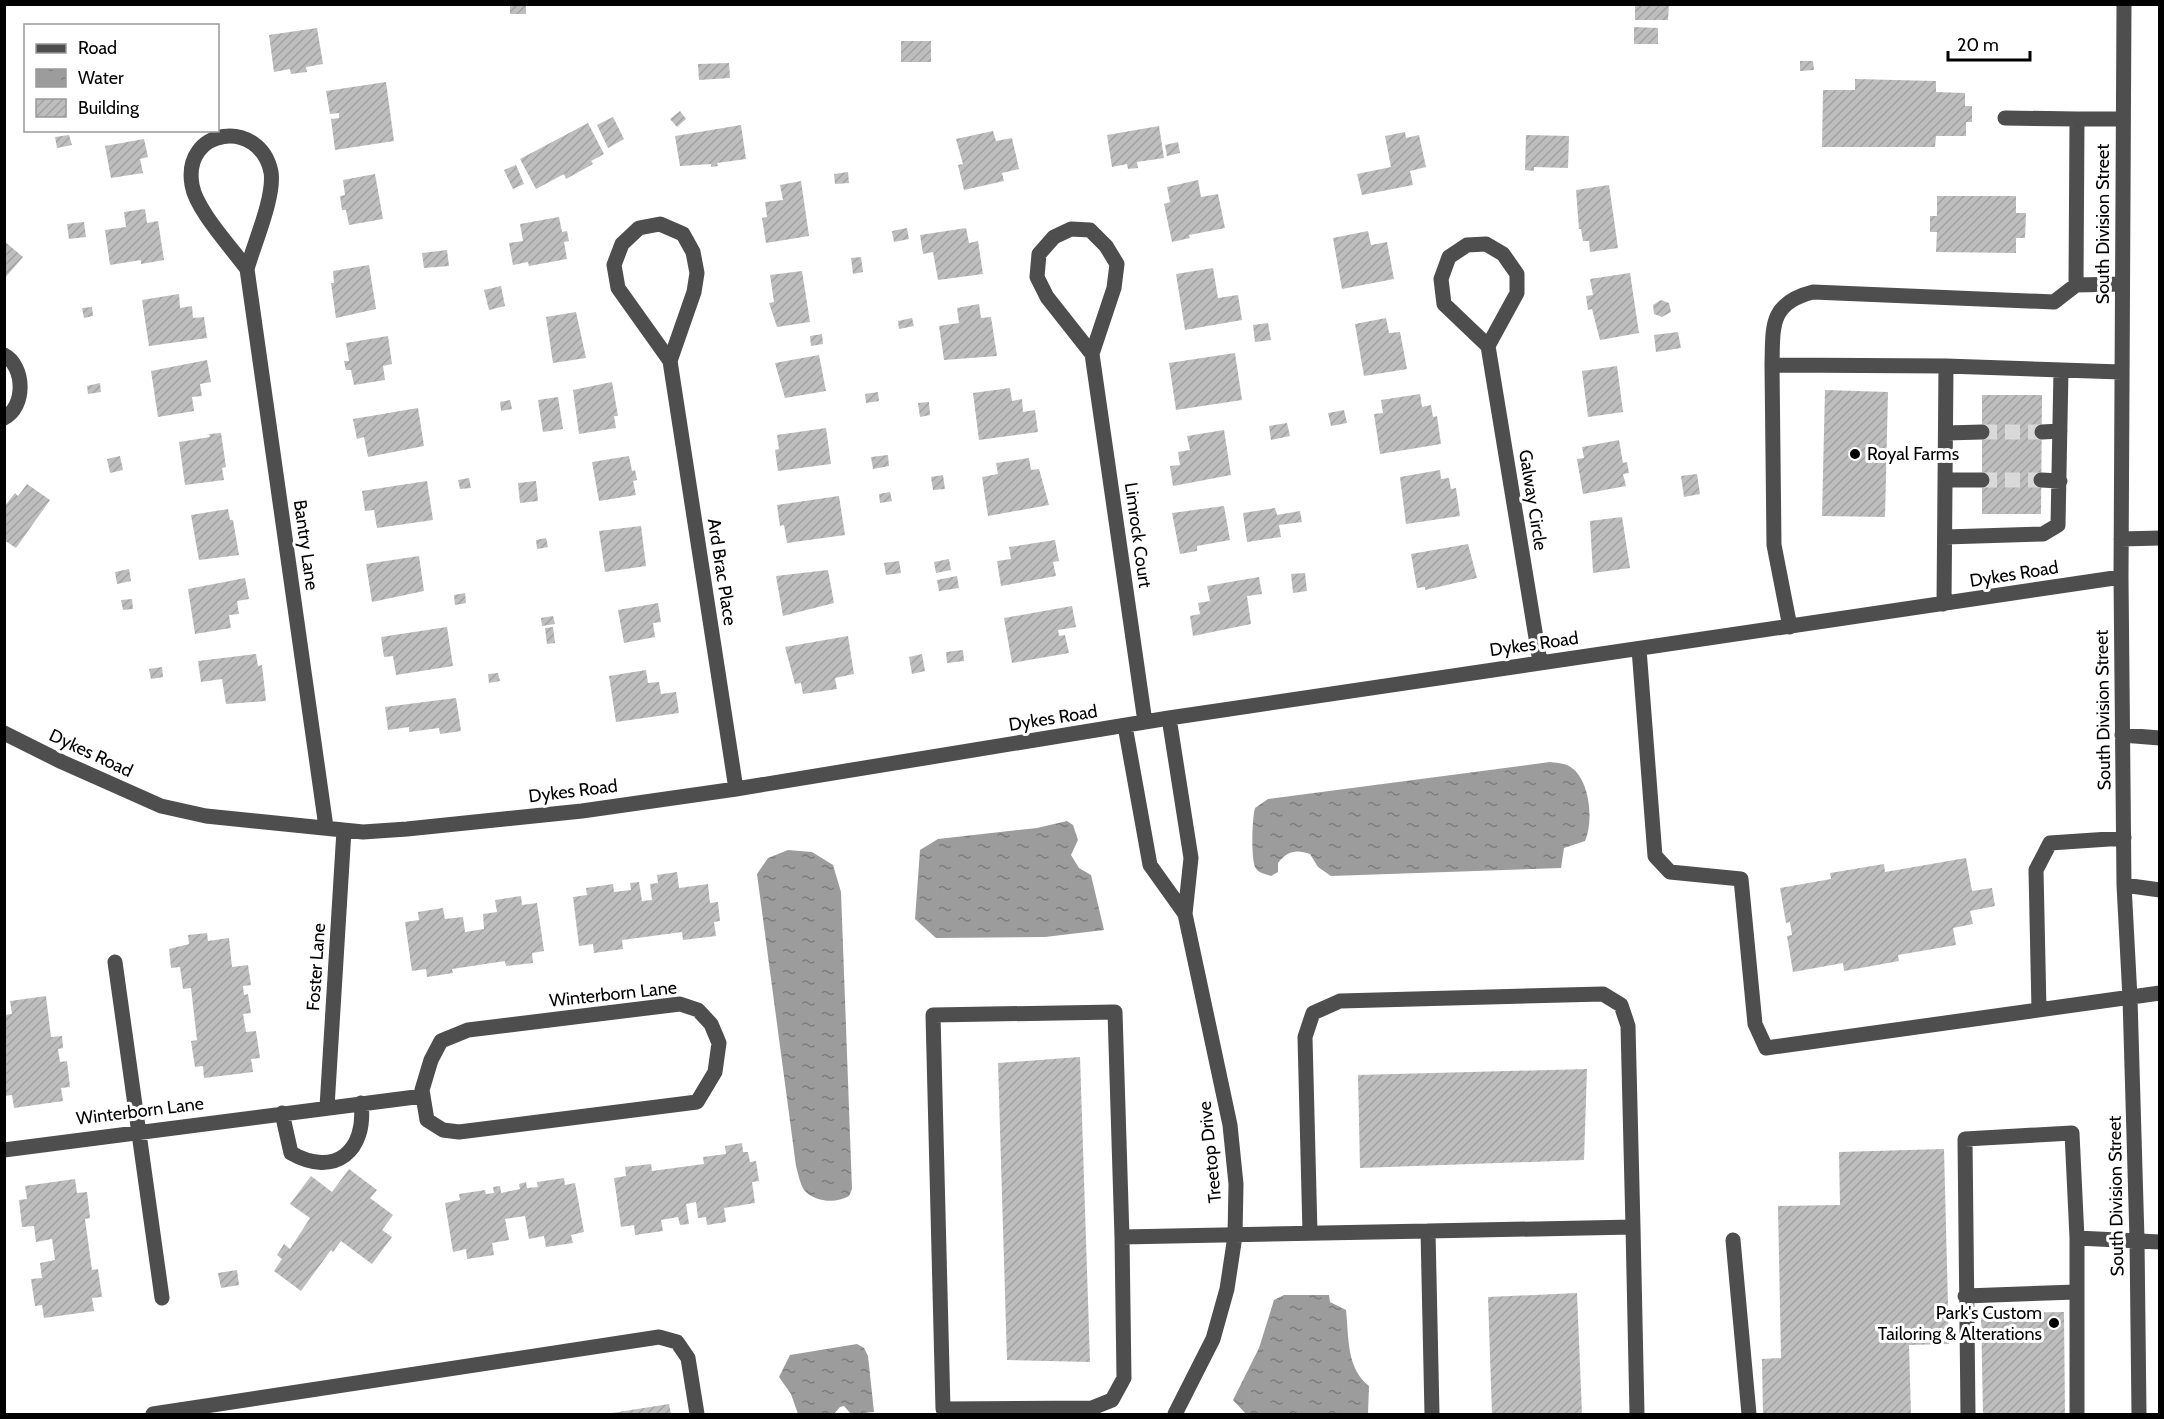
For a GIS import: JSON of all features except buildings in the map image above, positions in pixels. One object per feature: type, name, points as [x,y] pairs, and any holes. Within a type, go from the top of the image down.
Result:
[{"type":"street","name":"South Division Street","points":[[2124,4],[2121,372],[2122,735],[2124,885],[2130,998],[2137,1239],[2139,1414]]},
{"type":"street","points":[[2005,118],[2123,119]]},
{"type":"street","points":[[2076,285],[2077,119]]},
{"type":"street","name":"Bantry Lane","points":[[247,269],[201,206],[192,187],[191,166],[200,148],[213,138],[232,135],[254,143],[267,158],[271,175],[270,192],[247,269],[326,827]]},
{"type":"street","name":"Ard Brac Place","points":[[670,361],[694,292],[697,273],[693,252],[683,234],[660,224],[639,228],[622,244],[614,265],[618,288],[670,361],[736,789]]},
{"type":"street","name":"Limrock Court","points":[[1092,354],[1047,297],[1038,277],[1039,254],[1054,237],[1071,229],[1090,230],[1106,246],[1116,264],[1114,288],[1092,354],[1145,722]]},
{"type":"street","points":[[1486,244],[1503,254],[1517,274],[1517,293],[1488,346],[1444,304],[1441,279],[1449,257],[1467,245],[1486,244]]},
{"type":"street","points":[[1790,627],[1774,545],[1773,322],[1782,307],[1806,294],[2054,302],[2076,285],[2122,284]]},
{"type":"street","name":"Galway Circle","points":[[1488,346],[1540,662]]},
{"type":"street","points":[[4,355],[10,358],[20,377],[20,400],[4,418]]},
{"type":"street","points":[[1772,366],[1946,366],[2121,372]]},
{"type":"street","points":[[1944,604],[1946,366]]},
{"type":"street","points":[[1945,537],[2043,534],[2058,525],[2061,370]]},
{"type":"street","points":[[2042,432],[2060,431]]},
{"type":"street","points":[[1946,433],[1982,432]]},
{"type":"street","points":[[1946,480],[1982,480]]},
{"type":"street","points":[[2041,480],[2060,481]]},
{"type":"street","points":[[2121,539],[2160,538]]},
{"type":"street","name":"Dykes Road","points":[[4,733],[62,762],[161,806],[206,816],[363,832],[582,811],[736,789],[1169,718],[2121,577]]},
{"type":"street","points":[[1640,649],[1655,856],[1670,872],[1741,879],[1755,1024],[1766,1048],[2160,993]]},
{"type":"street","name":"Treetop Drive","points":[[1169,718],[1191,858],[1185,914],[1230,1125],[1236,1184],[1235,1236],[1227,1289],[1213,1339],[1175,1414]]},
{"type":"street","name":"Treetop Drive","points":[[1125,726],[1150,865],[1185,914]]},
{"type":"street","points":[[2122,735],[2160,738]]},
{"type":"street","name":"Foster Lane","points":[[327,1107],[344,830]]},
{"type":"street","points":[[2039,1010],[2036,870],[2050,843],[2124,838]]},
{"type":"street","points":[[2124,885],[2160,890]]},
{"type":"street","points":[[115,962],[162,1298]]},
{"type":"street","points":[[1310,1233],[1305,1037],[1313,1013],[1340,1001],[1603,994],[1621,1005],[1628,1026],[1637,1414]]},
{"type":"street","name":"Winterborn Lane","points":[[680,1004],[698,1010],[711,1024],[719,1043],[715,1072],[697,1102],[459,1132],[443,1130],[427,1120],[423,1096],[422,1090],[431,1060],[441,1041],[468,1030],[680,1004]]},
{"type":"street","points":[[1115,1012],[1122,1237],[1124,1378],[1112,1400],[1092,1408],[943,1409],[933,1015],[1115,1012]]},
{"type":"street","name":"Winterborn Lane","points":[[4,1150],[423,1096]]},
{"type":"street","points":[[282,1113],[291,1153],[304,1160],[331,1161],[356,1147],[361,1134],[361,1103]]},
{"type":"street","points":[[1968,1414],[1965,1139],[2072,1133],[2077,1238],[2077,1414]]},
{"type":"street","points":[[1122,1237],[1633,1227]]},
{"type":"street","points":[[1428,1231],[1432,1414]]},
{"type":"street","points":[[2077,1238],[2137,1239],[2160,1242]]},
{"type":"street","points":[[1733,1240],[1749,1414]]},
{"type":"street","points":[[1965,1296],[2076,1292]]},
{"type":"street","points":[[153,1414],[659,1337],[677,1342],[688,1358],[697,1414]]},
{"type":"water","points":[[1550,762],[1567,765],[1576,772],[1586,789],[1588,800],[1589,822],[1585,841],[1564,848],[1561,868],[1331,876],[1318,867],[1310,854],[1296,851],[1281,859],[1278,863],[1278,872],[1271,876],[1260,872],[1255,867],[1252,847],[1254,813],[1255,808],[1268,799]]},
{"type":"water","points":[[1067,821],[1073,825],[1078,840],[1071,855],[1079,868],[1091,875],[1104,930],[1045,937],[936,938],[915,919],[920,850],[938,839],[1037,828]]},
{"type":"water","points":[[788,850],[812,852],[833,865],[841,892],[852,1189],[849,1196],[844,1199],[832,1201],[808,1194],[801,1185],[796,1166],[757,874],[768,858]]},
{"type":"water","points":[[1284,1295],[1329,1295],[1330,1302],[1346,1310],[1352,1361],[1362,1379],[1369,1386],[1368,1414],[1246,1414],[1233,1400],[1259,1348],[1274,1300]]},
{"type":"water","points":[[857,1344],[864,1348],[868,1356],[874,1412],[851,1414],[844,1406],[834,1414],[798,1414],[791,1394],[779,1377],[790,1355]]},
{"type":"tunnel","points":[[1982,432],[2042,432]]},
{"type":"tunnel","points":[[1982,480],[2041,480]]},
{"type":"place","name":"Royal Farms","points":[[1855,454]]},
{"type":"place","name":"Park's Custom Tailoring & Alterations","points":[[2054,1323]]}]
